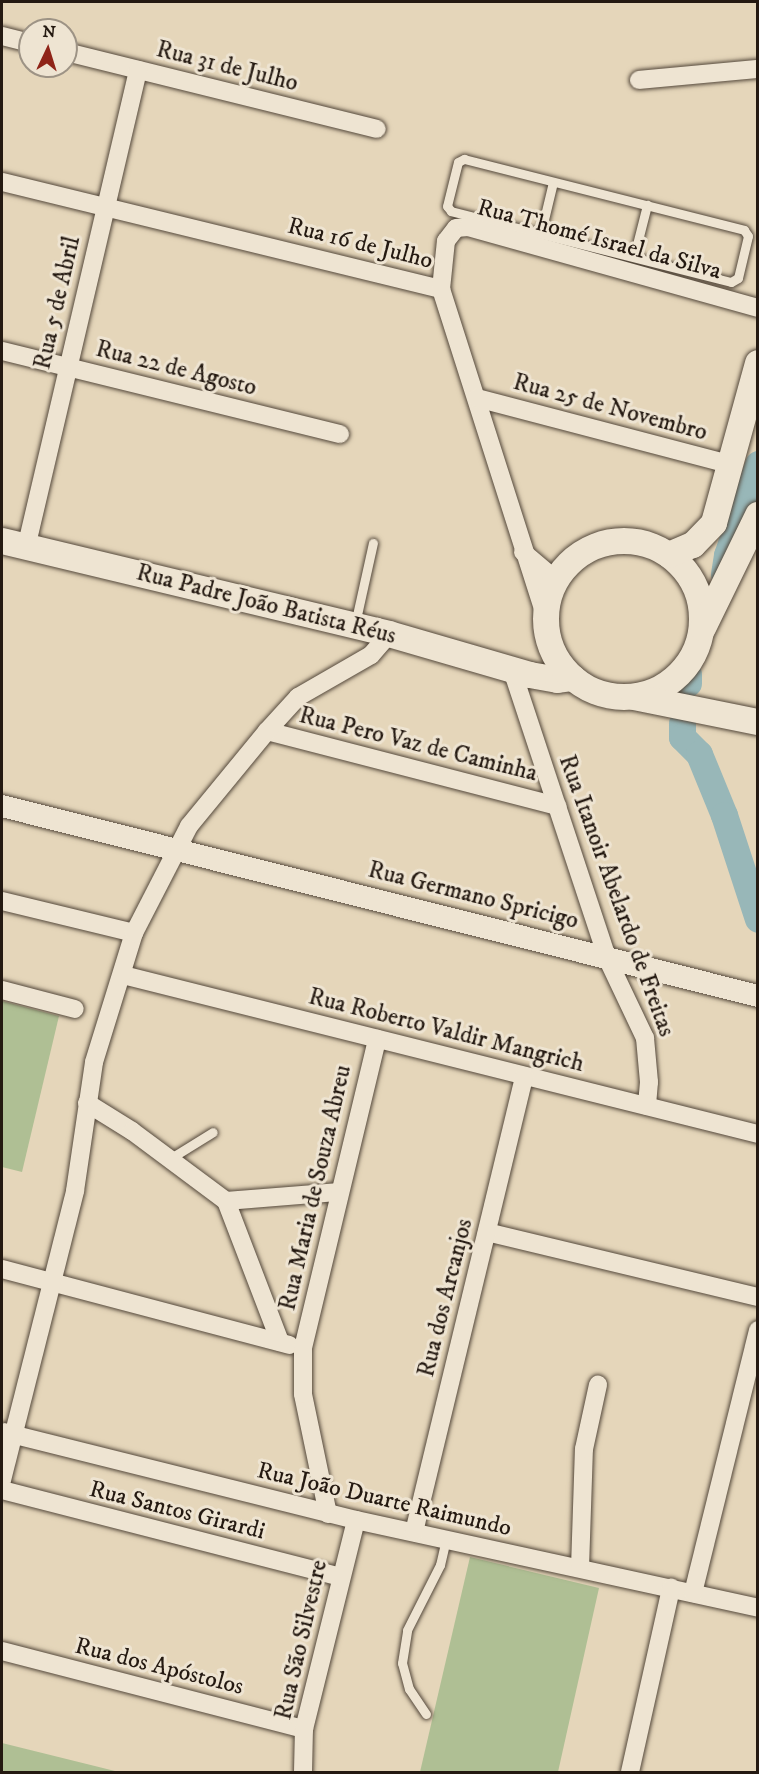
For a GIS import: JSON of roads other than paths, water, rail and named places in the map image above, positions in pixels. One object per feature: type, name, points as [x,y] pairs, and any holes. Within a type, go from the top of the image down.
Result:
[{"type":"main road","points":[[669,555],[693,545],[714,523],[732,465],[758,363]]},
{"type":"main road","points":[[632,696],[656,690],[677,675],[693,655],[702,631],[758,515]]},
{"type":"main road","points":[[702,631],[696,589],[669,555],[639,543],[609,542],[584,552],[556,580],[546,618],[554,653],[573,678],[596,692],[632,696],[758,722]]},
{"type":"main road","name":"Rua Padre João Batista Réus","points":[[14,545],[389,634],[521,673],[558,680],[573,678]]},
{"type":"main road","points":[[521,673],[547,664],[554,653]]},
{"type":"main road","points":[[677,675],[703,711]]},
{"type":"street","points":[[2,36],[18,40]]},
{"type":"street","name":"Rua 31 de Julho","points":[[78,55],[377,129]]},
{"type":"street","points":[[639,80],[758,69]]},
{"type":"street","name":"Rua 5 de Abril","points":[[14,545],[68,367],[138,70]]},
{"type":"street","name":"Rua 16 de Julho","points":[[2,182],[441,289],[477,398],[522,550],[546,618]]},
{"type":"street","name":"Rua Thomé Israel da Silva","points":[[441,289],[446,241],[456,228],[468,227],[577,248],[758,308]]},
{"type":"street","name":"Rua 22 de Agosto","points":[[2,351],[340,434]]},
{"type":"street","name":"Rua 25 de Novembro","points":[[477,398],[732,465]]},
{"type":"street","points":[[522,550],[556,580]]},
{"type":"street","points":[[2,1480],[7,1433],[53,1283],[75,1191],[94,1062],[123,975],[134,933],[175,850],[267,731],[298,697],[371,655],[389,634]]},
{"type":"street","name":"Rua Itanoir Abelardo de Freitas","points":[[521,673],[557,806],[607,958],[645,1038],[650,1082],[647,1106]]},
{"type":"street","name":"Rua Pero Vaz de Caminha","points":[[267,731],[557,806]]},
{"type":"street","name":"Rua Germano Spricigo","points":[[2,806],[758,996]]},
{"type":"street","points":[[2,901],[134,933]]},
{"type":"street","name":"Rua Roberto Valdir Mangrich","points":[[123,975],[758,1134]]},
{"type":"street","points":[[2,990],[75,1009]]},
{"type":"street","name":"Rua Maria de Souza Abreu","points":[[328,1514],[303,1394],[303,1348],[337,1192],[377,1039]]},
{"type":"street","name":"Rua dos Arcanjos","points":[[414,1532],[524,1076]]},
{"type":"street","points":[[87,1103],[171,1158],[226,1201],[280,1342]]},
{"type":"street","points":[[226,1201],[337,1192]]},
{"type":"street","points":[[486,1232],[758,1297]]},
{"type":"street","points":[[2,1269],[303,1348]]},
{"type":"street","points":[[693,1593],[758,1330]]},
{"type":"street","points":[[580,1568],[584,1449],[598,1386]]},
{"type":"street","name":"Rua João Duarte Raimundo","points":[[7,1433],[328,1514],[758,1608]]},
{"type":"street","name":"Rua Santos Girardi","points":[[2,1490],[341,1577]]},
{"type":"street","name":"Rua São Silvestre","points":[[303,1773],[304,1729],[356,1520]]},
{"type":"street","points":[[630,1773],[671,1588]]},
{"type":"street","name":"Rua dos Apóstolos","points":[[2,1651],[304,1729]]},
{"type":"lane","points":[[460,159],[647,205],[747,233],[738,278],[731,282],[634,256],[577,248],[541,232],[451,211],[447,206],[460,159]]},
{"type":"lane","points":[[541,232],[553,182]]},
{"type":"lane","points":[[634,256],[647,205]]},
{"type":"lane","points":[[355,626],[373,543]]},
{"type":"lane","points":[[171,1158],[213,1132]]},
{"type":"lane","points":[[426,1714],[409,1689],[402,1663],[407,1630],[440,1565],[446,1539]]},
{"type":"waterway","points":[[724,574],[727,555],[758,464]]},
{"type":"waterway","points":[[688,674],[688,683]]},
{"type":"waterway","points":[[682,723],[682,737],[699,754],[724,815],[758,919]]}]
